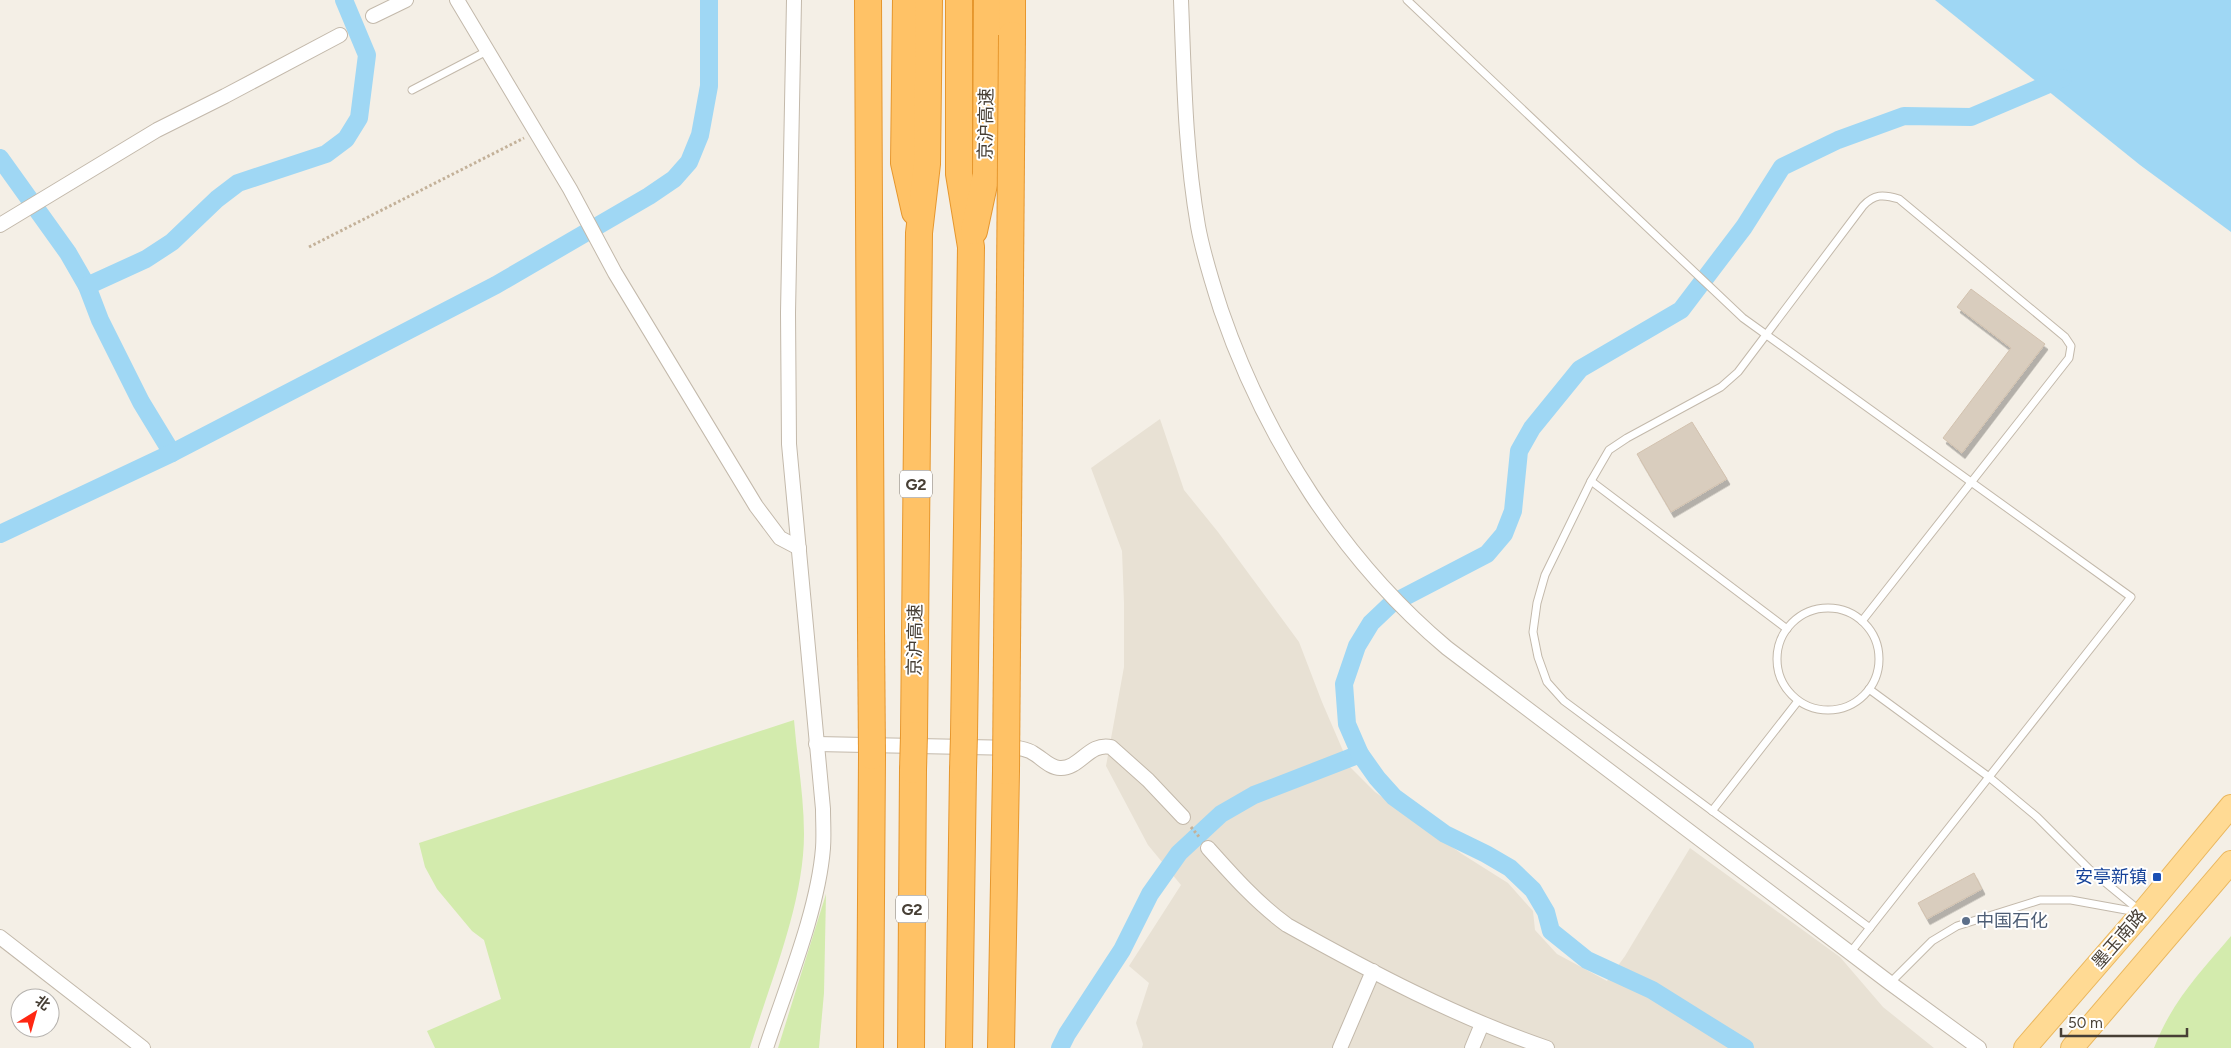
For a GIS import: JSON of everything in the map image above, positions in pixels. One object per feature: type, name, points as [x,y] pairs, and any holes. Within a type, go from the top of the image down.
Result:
[{"type":"highway","points":[[868,0],[872,756],[870,1048]]},
{"type":"highway","name":"京沪高速","points":[[906,0],[904,163],[919,233]]},
{"type":"highway","name":"京沪高速","points":[[911,1048],[919,233],[928,164],[928,0]]},
{"type":"highway","name":"京沪高速","points":[[959,1048],[971,246],[959,174],[960,0]]},
{"type":"highway","name":"京沪高速","points":[[971,246],[986,175],[987,0]]},
{"type":"highway","points":[[1001,1048],[1006,771],[1012,0]]},
{"type":"main road","name":"墨玉南路","points":[[2025,1048],[2142,913],[2231,806]]},
{"type":"main road","name":"墨玉南路","points":[[2072,1048],[2231,862]]},
{"type":"street","points":[[373,16],[406,0]]},
{"type":"street","points":[[457,0],[570,189],[615,272],[756,506],[780,538],[799,548]]},
{"type":"street","points":[[766,1048],[817,884],[823,847],[823,809],[789,434],[788,313],[794,0]]},
{"type":"street","points":[[1181,0],[1183,92],[1189,163],[1198,227],[1212,283],[1235,349],[1259,405],[1295,470],[1364,565],[1407,612],[1447,648],[1850,953],[1979,1048]]},
{"type":"street","points":[[0,225],[157,130],[340,35]]},
{"type":"street","points":[[816,744],[1018,748],[1030,751],[1052,766],[1061,768],[1068,766],[1095,748],[1104,745],[1111,747],[1148,780],[1183,817]]},
{"type":"street","points":[[1208,848],[1269,912],[1295,929],[1373,971],[1482,1024],[1547,1048]]},
{"type":"street","points":[[0,937],[143,1048]]},
{"type":"street","points":[[1340,1048],[1373,971]]},
{"type":"street","points":[[1472,1048],[1482,1024]]},
{"type":"lane","points":[[1407,0],[1687,262],[1743,318],[2131,597],[1850,953]]},
{"type":"lane","points":[[412,90],[486,51]]},
{"type":"lane","points":[[1862,621],[2069,358],[2071,346],[2065,337],[1898,199],[1884,194],[1870,198],[1768,335],[1738,372],[1721,387],[1627,438],[1609,450],[1591,481],[1545,575],[1536,603],[1534,632],[1538,657],[1547,682],[1564,701],[1870,928]]},
{"type":"lane","points":[[1591,481],[1787,629]]},
{"type":"lane","points":[[1822,608],[1844,611],[1862,621],[1874,638],[1878,654],[1878,670],[1869,689],[1851,705],[1839,709],[1815,708],[1798,701],[1786,687],[1780,676],[1777,664],[1778,652],[1787,629],[1802,615],[1822,608]]},
{"type":"lane","points":[[1869,689],[1989,777],[2038,817],[2088,870],[2142,913]]},
{"type":"lane","points":[[1712,810],[1798,701]]},
{"type":"lane","points":[[1890,983],[1932,941],[1957,926],[2040,900],[2071,900],[2142,913]]},
{"type":"path","points":[[308,248],[536,132]]},
{"type":"path","points":[[1183,817],[1208,848]]},
{"type":"shaded area","points":[[1160,419],[1184,490],[1218,532],[1299,642],[1350,767],[1375,792],[1462,854],[1508,883],[1533,911],[1535,930],[1557,954],[1607,981],[1625,956],[1690,848],[1840,957],[1883,1007],[1934,1048],[1142,1048],[1143,1044],[1136,1023],[1149,983],[1129,966],[1181,885],[1148,845],[1106,766],[1124,667],[1122,551],[1091,468]]},
{"type":"green space","points":[[794,720],[803,806],[804,834],[802,860],[792,915],[750,1048],[435,1048],[427,1031],[501,999],[484,940],[472,931],[437,889],[425,867],[419,843]]},
{"type":"green space","points":[[826,894],[824,993],[819,1048],[778,1048]]},
{"type":"green space","points":[[2231,936],[2231,1048],[2154,1048],[2161,1031],[2178,1002]]},
{"type":"water","points":[[1935,0],[2231,0],[2231,232],[2140,165]]},
{"type":"building","points":[[1971,289],[2045,344],[1962,453],[1943,438],[2011,348],[1957,307]]},
{"type":"building","points":[[1692,422],[1727,479],[1671,512],[1637,454]]},
{"type":"building","points":[[1974,873],[1982,889],[1927,919],[1918,903]]},
{"type":"waterway","points":[[87,286],[146,259],[172,242],[217,199],[238,183],[326,154],[346,139],[359,118],[367,55],[344,0]]},
{"type":"waterway","points":[[0,534],[172,453],[496,285],[649,196],[674,179],[689,162],[700,135],[709,86],[709,0]]},
{"type":"waterway","points":[[1745,1048],[1652,990],[1587,960],[1551,931],[1546,912],[1533,890],[1510,868],[1445,834],[1394,797],[1377,778],[1360,754],[1347,724],[1344,684],[1357,646],[1371,623],[1391,604],[1487,554],[1504,534],[1513,511],[1519,451],[1532,428],[1580,369],[1681,310],[1744,227],[1782,167],[1838,140],[1904,116],[1971,117],[2063,78]]},
{"type":"waterway","points":[[0,158],[68,253],[87,286],[100,320],[141,402],[172,453]]},
{"type":"waterway","points":[[1060,1048],[1067,1034],[1122,950],[1150,894],[1179,853],[1221,814],[1254,795],[1360,754]]},
{"type":"place","name":"安亭新镇","points":[[2157,877]]},
{"type":"place","name":"中国石化","points":[[1966,921]]}]
